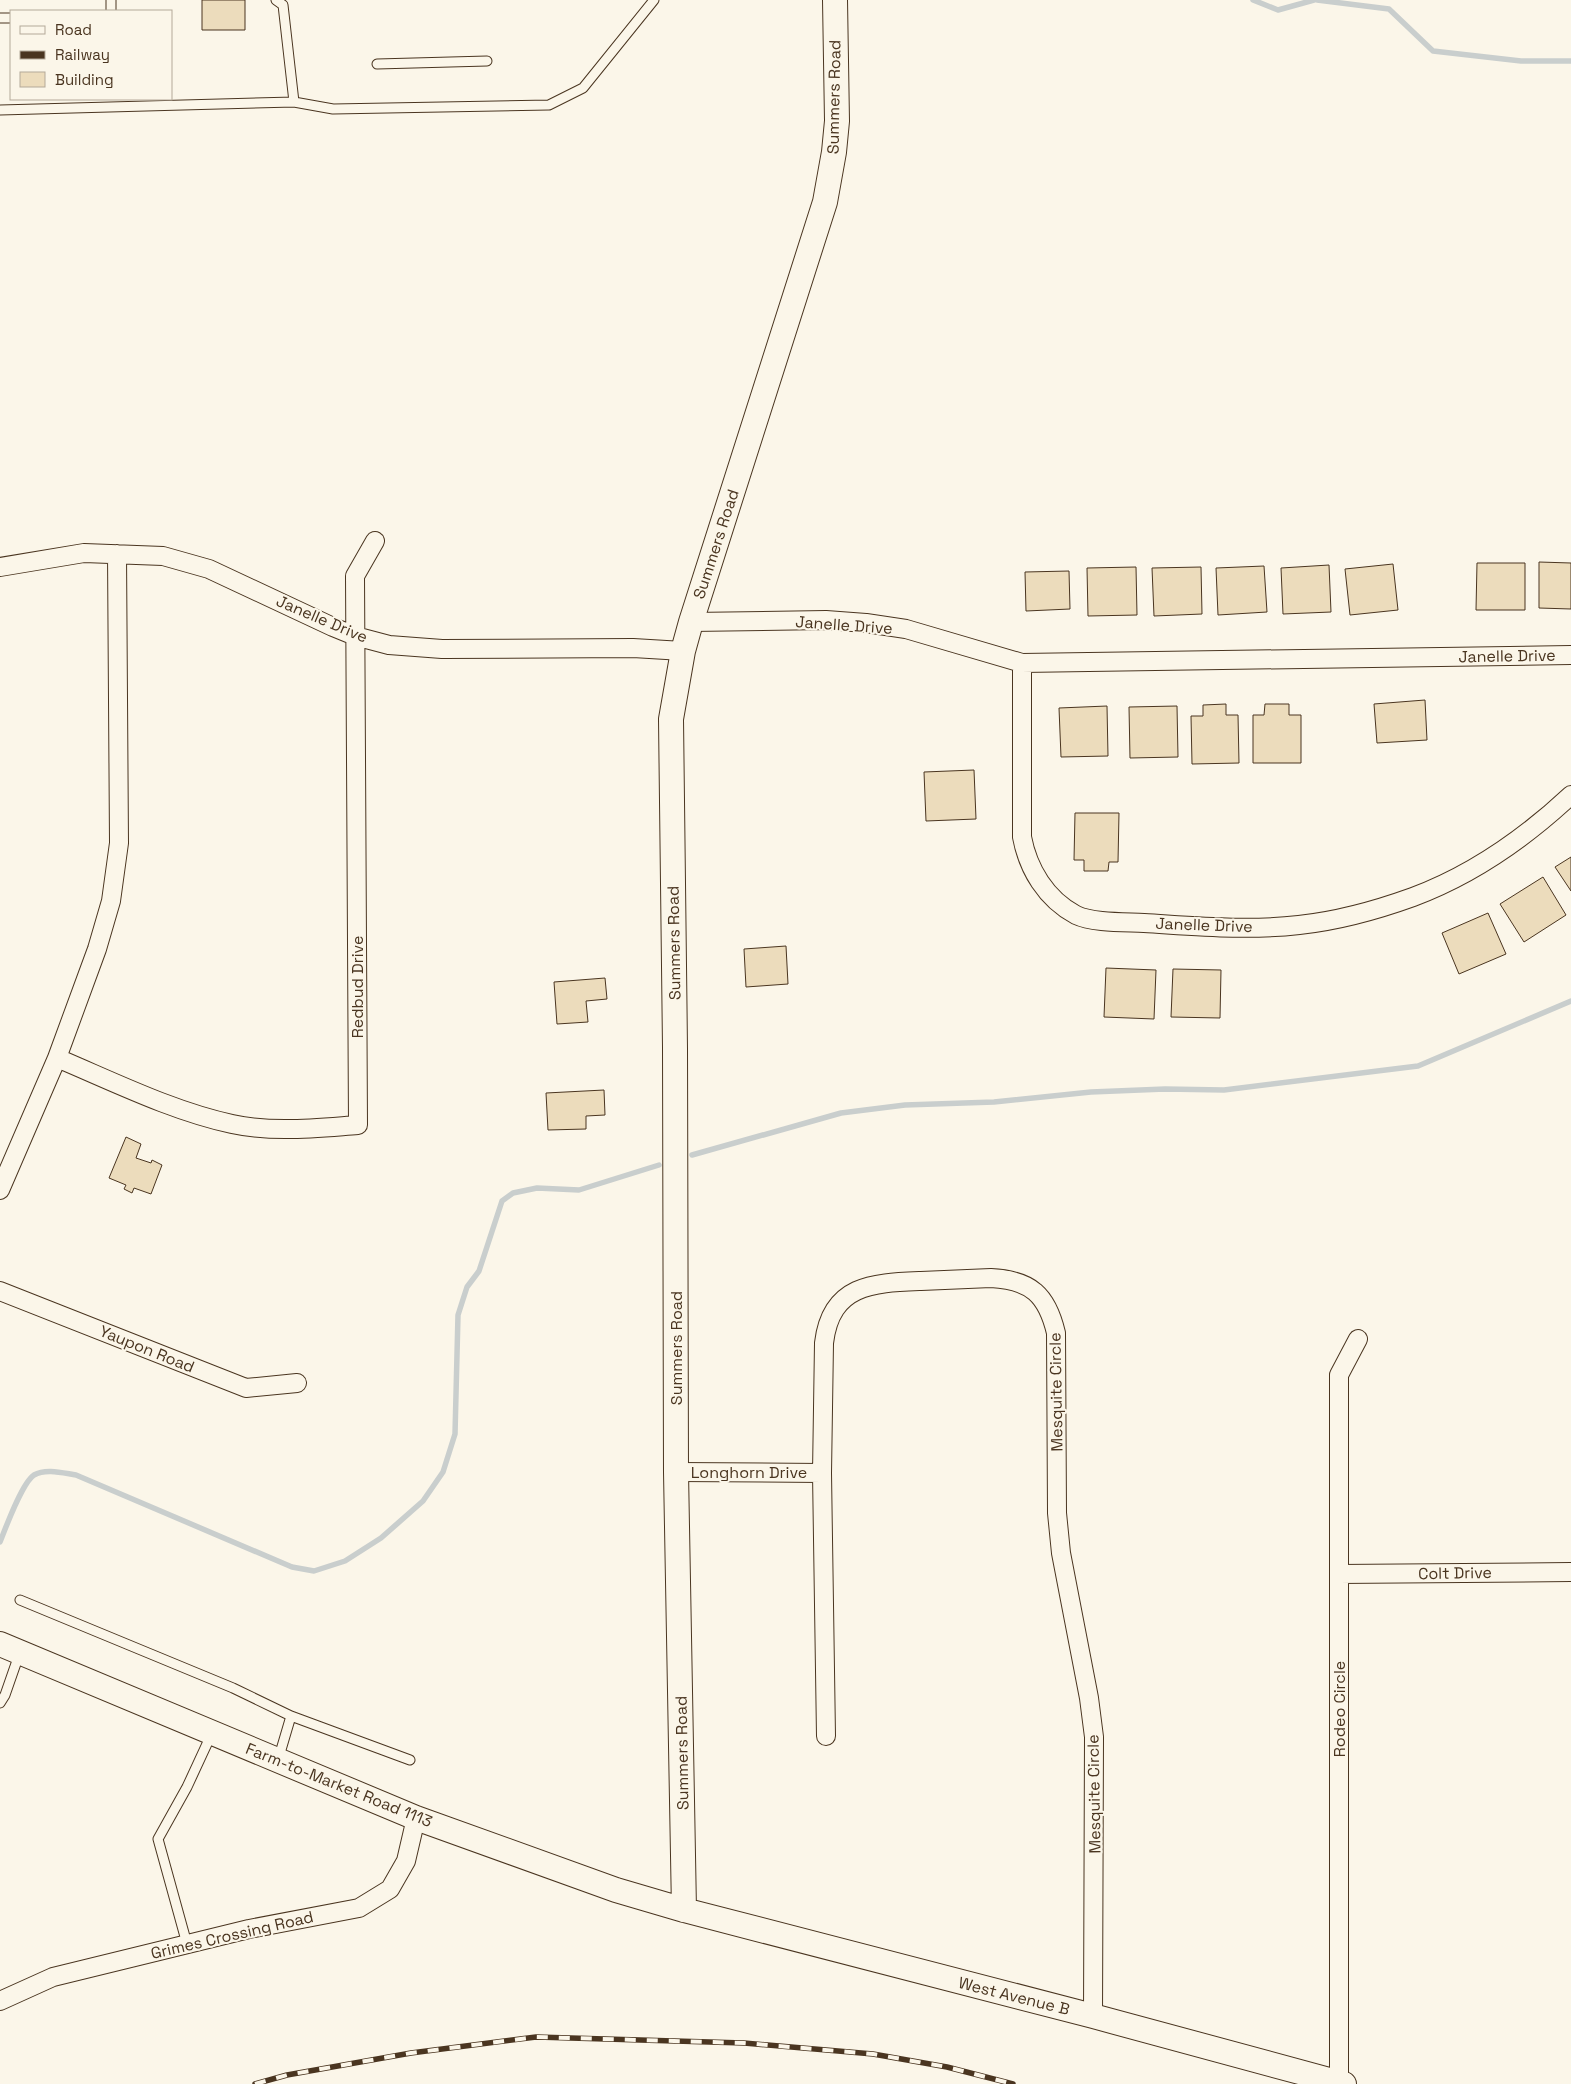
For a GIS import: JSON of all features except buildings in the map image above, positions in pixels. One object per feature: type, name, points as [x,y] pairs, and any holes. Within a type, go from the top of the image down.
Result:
[{"type":"street","name":"Summers Road","points":[[684,1910],[676,1472],[675,1048],[671,719],[683,651],[691,622],[826,202],[837,121],[835,0]]},
{"type":"street","name":"Redbud Drive","points":[[58,1058],[182,1109],[233,1124],[292,1130],[358,1125],[355,576],[375,541]]},
{"type":"street","name":"Janelle Drive","points":[[0,567],[84,553],[163,556],[209,569],[333,627],[355,636],[389,645],[442,649],[633,648],[683,651]]},
{"type":"street","points":[[0,1190],[58,1058],[97,949],[111,902],[119,843],[117,554]]},
{"type":"street","name":"Janelle Drive","points":[[691,622],[826,620],[866,623],[906,629],[1022,663],[1571,655]]},
{"type":"street","name":"Janelle Drive","points":[[1022,663],[1022,837],[1026,855],[1045,889],[1058,902],[1077,916],[1104,921],[1243,928],[1299,925],[1356,915],[1413,897],[1458,877],[1498,854],[1543,821],[1571,795]]},
{"type":"street","name":"Mesquite Circle","points":[[826,1736],[822,1473],[825,1330],[830,1317],[842,1301],[853,1292],[881,1283],[991,1278],[1006,1279],[1020,1284],[1046,1302],[1052,1313],[1056,1333],[1058,1513],[1061,1553],[1089,1698],[1094,1737],[1093,2016]]},
{"type":"street","name":"Yaupon Road","points":[[0,1291],[246,1388],[297,1383]]},
{"type":"street","name":"Rodeo Circle","points":[[1342,2083],[1339,1375],[1358,1339]]},
{"type":"street","name":"Longhorn Drive","points":[[676,1472],[822,1473]]},
{"type":"street","name":"Colt Drive","points":[[1339,1574],[1571,1572]]},
{"type":"street","name":"Farm-to-Market Road 1113","points":[[10,1648],[416,1818],[616,1890],[684,1910]]},
{"type":"street","name":"Grimes Crossing Road","points":[[0,2001],[53,1978],[249,1929],[359,1908],[390,1889],[406,1861],[416,1818]]},
{"type":"street","name":"West Avenue B","points":[[684,1910],[1342,2083]]},
{"type":"lane","points":[[276,0],[283,5],[294,102]]},
{"type":"lane","points":[[0,110],[294,102],[333,109],[549,105],[583,88],[654,0]]},
{"type":"lane","points":[[377,64],[487,61]]},
{"type":"lane","points":[[20,1600],[233,1688],[291,1716],[410,1760]]},
{"type":"lane","points":[[0,1703],[5,1695],[10,1648]]},
{"type":"lane","points":[[278,1761],[291,1716]]},
{"type":"lane","points":[[187,1944],[158,1839],[187,1786],[212,1733]]},
{"type":"waterway","points":[[1253,0],[1278,10],[1314,0]]},
{"type":"waterway","points":[[1317,0],[1389,9],[1433,51],[1521,61],[1571,61]]},
{"type":"waterway","points":[[692,1155],[841,1113],[905,1105],[994,1102],[1091,1092],[1165,1089],[1224,1090],[1418,1066],[1571,1001]]},
{"type":"waterway","points":[[0,1542],[15,1506],[29,1480],[39,1473],[55,1472],[76,1475],[292,1567],[314,1571],[345,1561],[381,1538],[423,1501],[443,1472],[455,1434],[458,1315],[467,1287],[479,1271],[502,1201],[513,1193],[537,1188],[579,1190],[659,1165]]},
{"type":"railway","points":[[255,2084],[287,2075],[411,2053],[536,2037],[744,2043],[873,2054],[947,2067],[1013,2084]]}]
